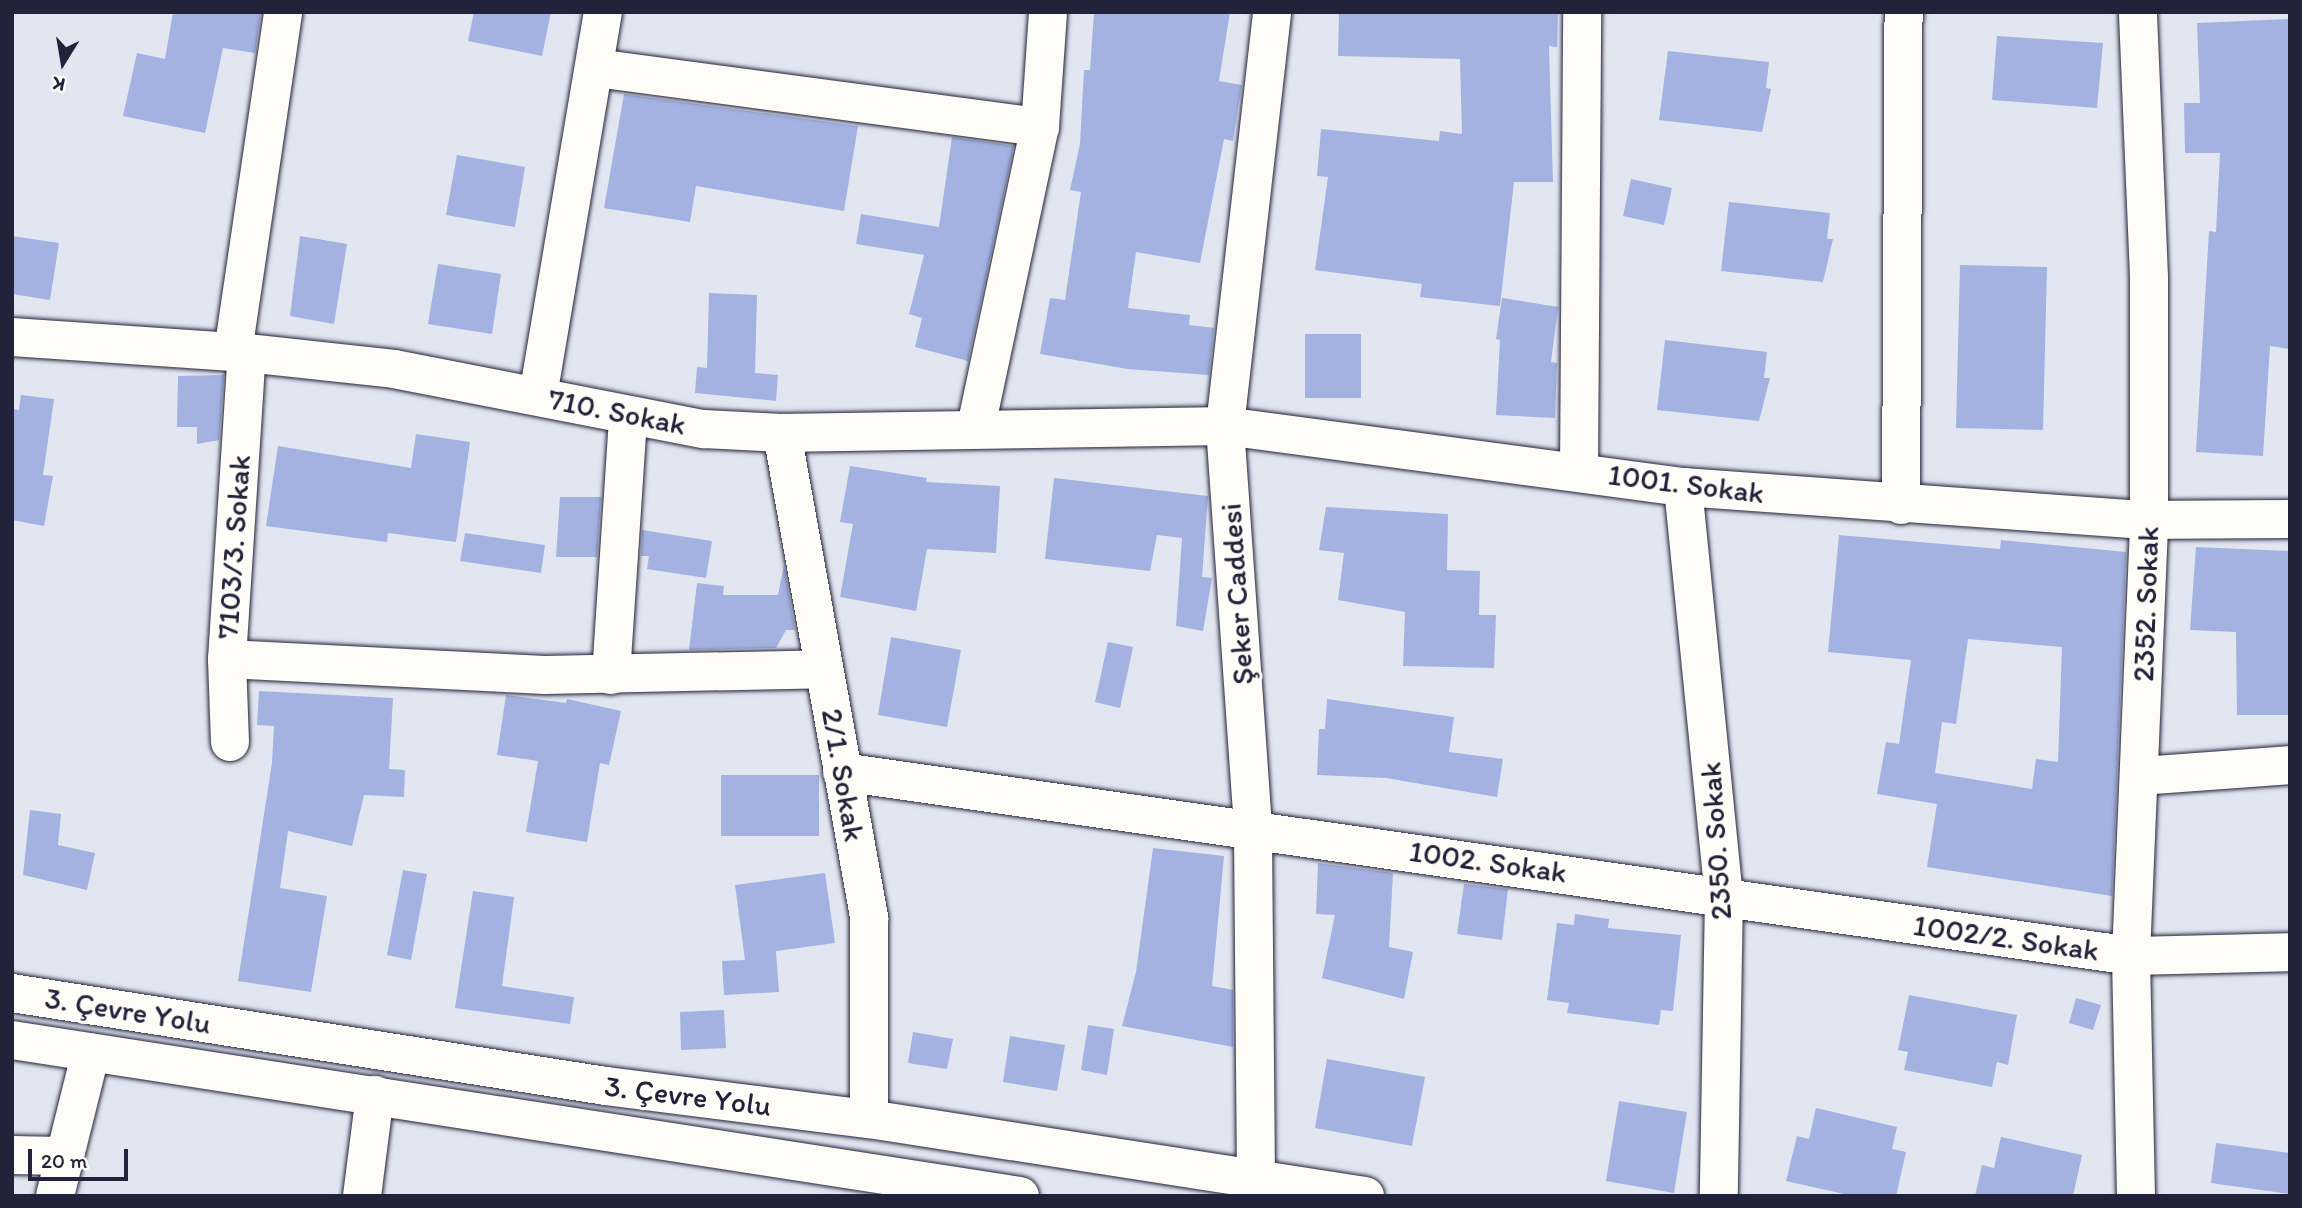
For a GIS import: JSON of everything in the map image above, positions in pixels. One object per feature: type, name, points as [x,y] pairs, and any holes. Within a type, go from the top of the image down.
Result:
[{"type":"street","name":"7103/3. Sokak","points":[[230,742],[227,659],[240,352],[283,12]]},
{"type":"street","points":[[538,396],[596,68],[603,12]]},
{"type":"street","points":[[976,427],[1040,127],[1048,12]]},
{"type":"street","name":"Şeker Caddesi","points":[[1256,1179],[1253,827],[1225,425],[1272,12]]},
{"type":"street","points":[[1579,471],[1582,12]]},
{"type":"street","points":[[1901,505],[1904,12]]},
{"type":"street","name":"2352. Sokak","points":[[2130,13],[2149,277],[2149,520],[2132,956],[2136,1196]]},
{"type":"street","points":[[596,68],[1040,127]]},
{"type":"street","name":"710. Sokak","points":[[12,337],[240,352],[394,369],[538,396],[628,417],[704,429],[782,433],[976,427],[1225,425]]},
{"type":"street","points":[[611,675],[628,417]]},
{"type":"street","name":"1001. Sokak","points":[[1225,425],[1683,487],[1901,505],[2149,520],[2290,519]]},
{"type":"street","name":"2/1. Sokak","points":[[782,433],[869,918],[869,1119]]},
{"type":"street","name":"2350. Sokak","points":[[1683,487],[1724,896],[1719,1196]]},
{"type":"street","points":[[227,659],[611,675],[824,669]]},
{"type":"street","points":[[2141,776],[2290,765]]},
{"type":"street","name":"1002. Sokak","points":[[842,772],[1253,827],[1724,896]]},
{"type":"street","name":"1002/2. Sokak","points":[[1724,896],[2132,956],[2290,952]]},
{"type":"street","name":"3. Çevre Yolu","points":[[12,993],[606,1086],[869,1119],[1365,1196]]},
{"type":"street","name":"3. Çevre Yolu","points":[[12,1040],[375,1095],[867,1184],[1020,1196]]},
{"type":"street","points":[[55,1196],[91,1052]]},
{"type":"street","points":[[362,1196],[375,1095]]},
{"type":"street","points":[[12,1154],[63,1156]]},
{"type":"building","points":[[173,12],[261,12],[255,53],[223,48],[205,133],[123,116],[137,53],[165,59]]},
{"type":"building","points":[[474,12],[551,12],[542,56],[468,41]]},
{"type":"building","points":[[1094,12],[1230,12],[1219,81],[1242,85],[1233,141],[1224,139],[1200,263],[1136,252],[1128,308],[1190,315],[1189,325],[1214,328],[1209,375],[1128,369],[1040,354],[1050,298],[1065,300],[1081,192],[1070,190],[1080,144],[1084,70],[1090,70]]},
{"type":"building","points":[[1339,12],[1558,12],[1557,47],[1549,46],[1553,182],[1514,182],[1500,306],[1420,297],[1422,284],[1315,270],[1328,177],[1317,176],[1321,129],[1439,141],[1440,131],[1462,134],[1460,59],[1338,56]]},
{"type":"building","points":[[2290,19],[2290,349],[2270,346],[2263,456],[2196,452],[2209,231],[2216,232],[2220,153],[2185,153],[2184,103],[2200,103],[2197,23]]},
{"type":"building","points":[[1997,36],[2103,43],[2097,108],[1992,100]]},
{"type":"building","points":[[1668,51],[1769,62],[1766,88],[1771,89],[1762,132],[1659,120]]},
{"type":"building","points":[[624,94],[858,126],[844,211],[696,186],[690,222],[604,208]]},
{"type":"building","points":[[952,137],[1014,146],[968,361],[915,347],[922,318],[909,314],[924,255],[856,244],[861,214],[939,227]]},
{"type":"building","points":[[457,155],[525,167],[515,227],[446,215]]},
{"type":"building","points":[[1631,179],[1672,188],[1664,225],[1623,216]]},
{"type":"building","points":[[1729,202],[1830,213],[1827,239],[1833,239],[1823,282],[1721,271]]},
{"type":"building","points":[[12,236],[59,243],[50,300],[12,294]]},
{"type":"building","points":[[300,236],[347,244],[334,324],[290,316]]},
{"type":"building","points":[[438,264],[501,274],[492,334],[428,324]]},
{"type":"building","points":[[1960,265],[2047,267],[2043,430],[1956,428]]},
{"type":"building","points":[[709,293],[757,295],[755,373],[778,375],[776,401],[695,393],[697,367],[707,368]]},
{"type":"building","points":[[1502,298],[1558,307],[1551,362],[1557,363],[1555,418],[1496,415],[1500,340],[1496,339]]},
{"type":"building","points":[[1305,334],[1361,334],[1361,398],[1305,398]]},
{"type":"building","points":[[1665,340],[1767,352],[1764,378],[1770,378],[1759,421],[1657,410]]},
{"type":"building","points":[[224,375],[219,440],[197,444],[197,427],[177,427],[178,376]]},
{"type":"building","points":[[21,395],[54,399],[43,475],[53,476],[44,526],[12,520],[12,409],[19,410]]},
{"type":"building","points":[[416,434],[470,442],[456,542],[388,533],[387,542],[266,526],[278,446],[411,468]]},
{"type":"building","points":[[850,466],[927,478],[926,482],[1000,486],[996,553],[927,549],[916,611],[840,597],[853,524],[840,522]]},
{"type":"building","points":[[1054,478],[1208,496],[1202,577],[1212,578],[1203,631],[1176,626],[1182,538],[1157,535],[1150,571],[1045,559]]},
{"type":"building","points":[[560,497],[601,497],[597,557],[556,557]]},
{"type":"building","points":[[1326,507],[1448,514],[1447,570],[1480,571],[1479,615],[1496,615],[1494,668],[1403,666],[1405,612],[1338,600],[1344,553],[1319,550]]},
{"type":"building","points":[[642,530],[712,541],[706,578],[647,569],[649,556],[641,556]]},
{"type":"building","points":[[465,533],[545,545],[541,573],[460,561]]},
{"type":"building","points":[[1839,535],[2000,549],[2001,540],[2126,552],[2112,896],[1927,867],[1937,804],[1877,794],[1886,742],[1899,744],[1911,660],[1828,652]],"holes":[[[1968,639],[2062,647],[2058,762],[2036,759],[2032,789],[1935,773],[1942,722],[1956,724]]]},
{"type":"building","points":[[2196,547],[2290,551],[2290,715],[2237,715],[2236,632],[2190,630]]},
{"type":"building","points":[[784,565],[795,630],[786,630],[776,648],[689,650],[697,583],[724,586],[723,595],[778,595]]},
{"type":"building","points":[[891,637],[961,650],[947,727],[878,715]]},
{"type":"building","points":[[1108,642],[1133,647],[1120,708],[1095,702]]},
{"type":"building","points":[[259,691],[393,698],[389,769],[405,770],[404,797],[364,795],[352,846],[288,831],[280,888],[327,896],[311,992],[238,981],[272,763],[274,726],[257,725]]},
{"type":"building","points":[[506,695],[566,703],[567,699],[621,711],[609,765],[600,763],[587,842],[526,832],[538,761],[497,755]]},
{"type":"building","points":[[1327,699],[1454,717],[1449,752],[1503,759],[1497,797],[1386,778],[1317,775],[1319,729],[1325,729]]},
{"type":"building","points":[[721,775],[819,775],[819,836],[721,836]]},
{"type":"building","points":[[30,810],[61,814],[58,845],[95,853],[87,890],[23,875]]},
{"type":"building","points":[[1153,848],[1224,856],[1212,986],[1233,990],[1233,1047],[1122,1026],[1136,972]]},
{"type":"building","points":[[1318,863],[1393,873],[1389,947],[1413,952],[1404,999],[1322,978],[1335,915],[1316,914]]},
{"type":"building","points":[[403,870],[427,874],[411,960],[387,955]]},
{"type":"building","points":[[825,873],[835,943],[776,951],[779,992],[724,995],[722,961],[745,960],[735,885]]},
{"type":"building","points":[[1464,884],[1508,889],[1502,940],[1457,934]]},
{"type":"building","points":[[473,891],[514,897],[502,986],[574,997],[570,1024],[455,1008]]},
{"type":"building","points":[[1575,914],[1609,919],[1608,928],[1681,935],[1673,1011],[1661,1010],[1659,1025],[1567,1013],[1569,1003],[1547,1000],[1557,923],[1574,925]]},
{"type":"building","points":[[1909,995],[2017,1015],[2008,1065],[1997,1062],[1992,1087],[1904,1070],[1908,1052],[1898,1050]]},
{"type":"building","points":[[2076,998],[2101,1005],[2093,1030],[2069,1023]]},
{"type":"building","points":[[724,1010],[726,1048],[681,1050],[680,1012]]},
{"type":"building","points":[[1088,1025],[1114,1029],[1107,1075],[1081,1070]]},
{"type":"building","points":[[913,1032],[953,1039],[947,1069],[908,1063]]},
{"type":"building","points":[[1010,1036],[1065,1045],[1057,1091],[1003,1082]]},
{"type":"building","points":[[1327,1059],[1425,1077],[1412,1146],[1315,1128]]},
{"type":"building","points":[[1619,1101],[1687,1112],[1674,1193],[1606,1181]]},
{"type":"building","points":[[1816,1108],[1897,1127],[1892,1149],[1906,1152],[1896,1196],[1853,1196],[1786,1181],[1797,1136],[1809,1139]]},
{"type":"building","points":[[2001,1137],[2082,1155],[2073,1196],[1975,1196],[1982,1165],[1994,1168]]},
{"type":"building","points":[[2216,1143],[2290,1153],[2290,1194],[2211,1183]]}]
